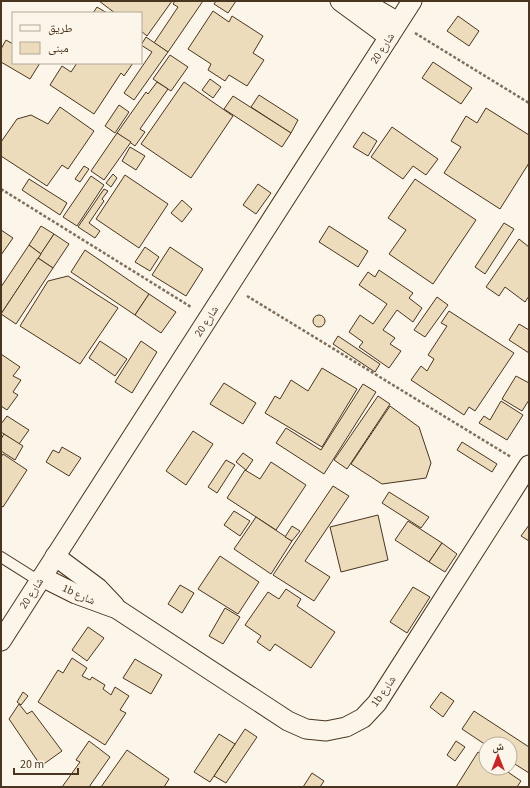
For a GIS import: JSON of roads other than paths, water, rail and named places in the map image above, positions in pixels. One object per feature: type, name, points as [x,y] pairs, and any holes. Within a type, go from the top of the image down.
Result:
[{"type":"street","points":[[340,1],[394,30]]},
{"type":"street","points":[[362,1],[394,30]]},
{"type":"street","name":"شارع 20","points":[[1,641],[412,1]]},
{"type":"street","name":"1b شارع","points":[[41,579],[117,609],[288,721],[306,729],[326,731],[346,727],[363,718],[377,704],[528,466]]},
{"type":"street","name":"1b شارع","points":[[55,556],[98,588],[117,609]]},
{"type":"lane","points":[[1,557],[41,579]]}]
